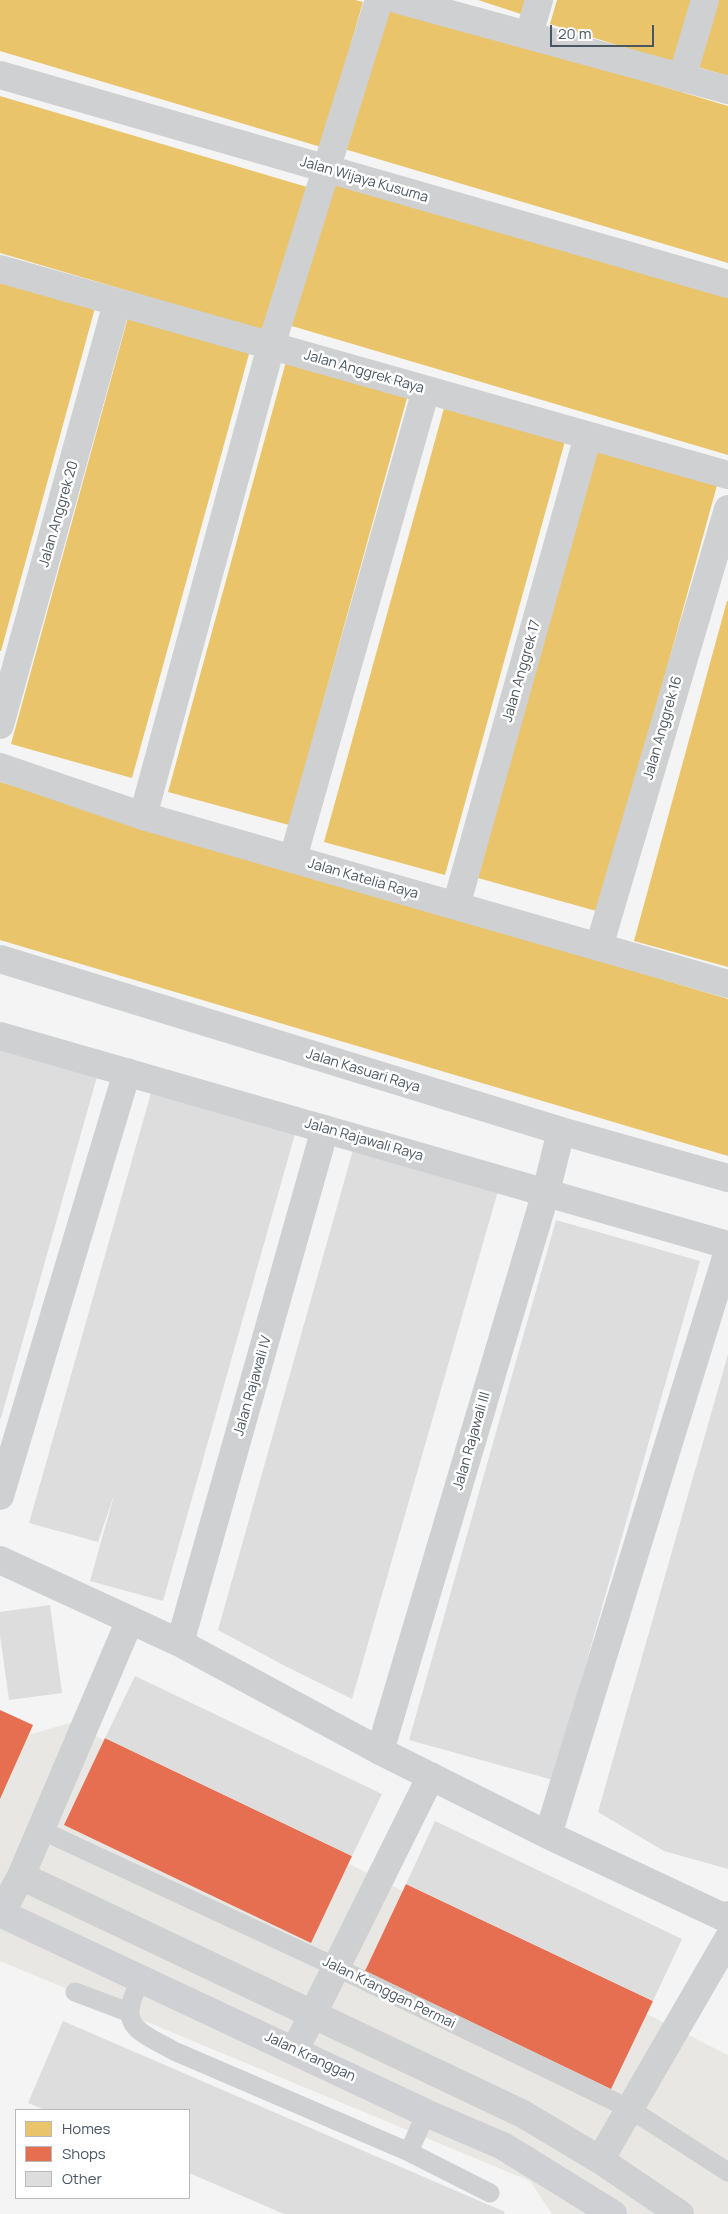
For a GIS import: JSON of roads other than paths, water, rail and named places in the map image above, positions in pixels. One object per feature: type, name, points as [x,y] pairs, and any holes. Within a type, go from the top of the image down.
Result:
[{"type":"main road","name":"Jalan Kranggan","points":[[1,1913],[426,2113],[503,2146],[613,2214]]},
{"type":"street","points":[[143,816],[271,346],[379,0]]},
{"type":"street","points":[[399,0],[728,90]]},
{"type":"street","points":[[529,36],[539,0]]},
{"type":"street","points":[[682,78],[706,0]]},
{"type":"street","name":"Jalan Wijaya Kusuma","points":[[0,75],[728,284]]},
{"type":"street","name":"Jalan Anggrek Raya","points":[[0,269],[728,475]]},
{"type":"street","name":"Jalan Anggrek 20","points":[[0,725],[117,303]]},
{"type":"street","points":[[293,858],[426,390]]},
{"type":"street","name":"Jalan Anggrek 17","points":[[456,906],[588,436]]},
{"type":"street","name":"Jalan Anggrek 16","points":[[599,947],[728,510]]},
{"type":"street","name":"Jalan Katelia Raya","points":[[0,767],[143,816],[728,984]]},
{"type":"street","name":"Jalan Kasuari Raya","points":[[0,959],[561,1131],[728,1178]]},
{"type":"street","name":"Jalan Rajawali Raya","points":[[0,1036],[728,1245]]},
{"type":"street","points":[[0,1496],[127,1072]]},
{"type":"street","name":"Jalan Rajawali IV","points":[[180,1643],[325,1129]]},
{"type":"street","name":"Jalan Rajawali III","points":[[380,1750],[546,1192],[561,1131]]},
{"type":"street","points":[[548,1836],[728,1251]]},
{"type":"street","points":[[0,1560],[180,1643],[380,1750],[548,1836],[721,1916],[728,1915]]},
{"type":"street","points":[[1,1913],[21,1876],[130,1620]]},
{"type":"street","points":[[295,2050],[314,2016],[336,1967],[431,1776]]},
{"type":"street","points":[[21,1876],[523,2114],[600,2160],[680,2214]]},
{"type":"street","points":[[600,2160],[728,1939]]},
{"type":"lane","name":"Jalan Kranggan Permai","points":[[41,1830],[336,1967],[630,2109],[728,2172]]},
{"type":"lane","points":[[142,1978],[132,1995],[128,2012],[136,2029],[174,2051],[410,2152],[490,2192]]},
{"type":"lane","points":[[75,1992],[128,2012]]},
{"type":"lane","points":[[410,2152],[426,2113]]}]
